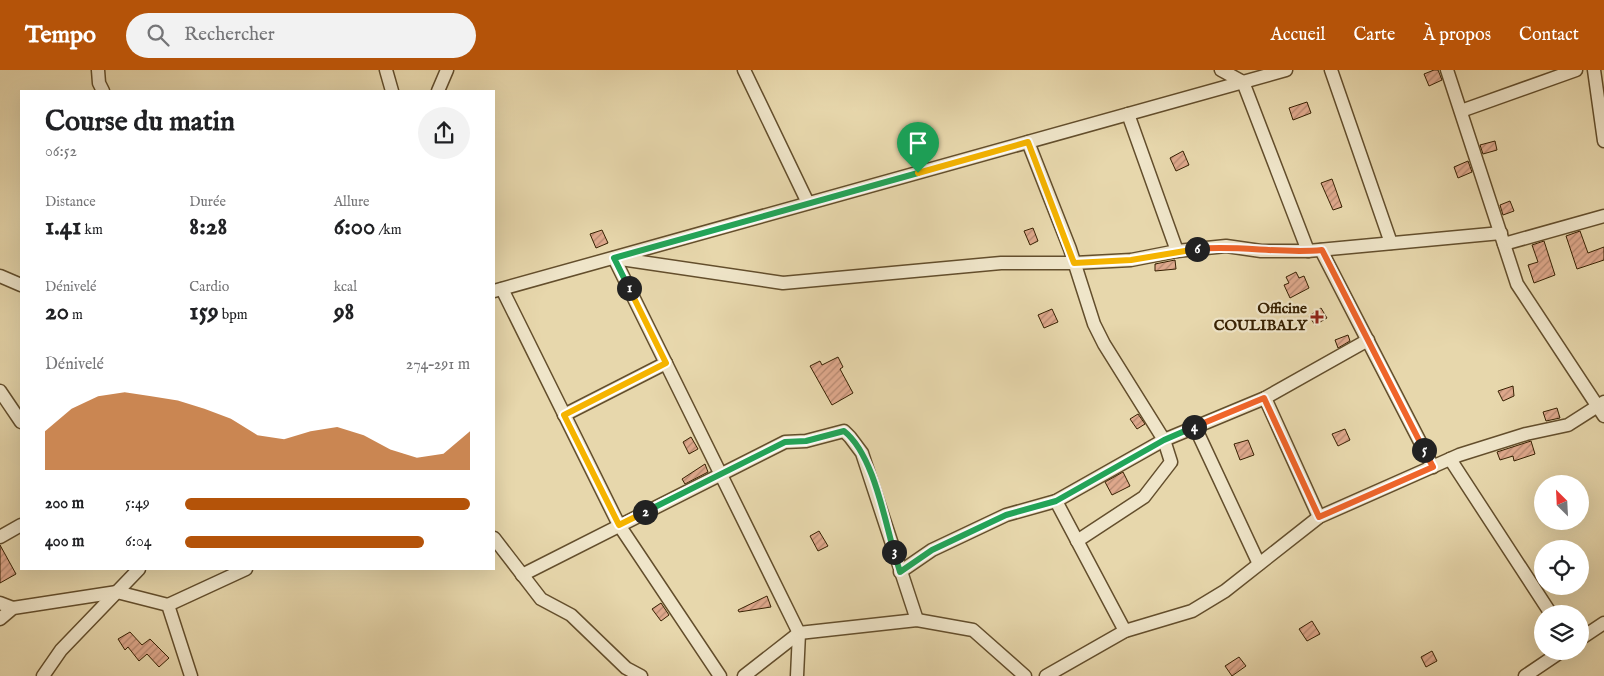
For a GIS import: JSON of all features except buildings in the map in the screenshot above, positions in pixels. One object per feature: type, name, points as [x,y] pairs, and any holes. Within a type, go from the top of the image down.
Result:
[{"type":"street","points":[[98,70],[99,83],[103,90]]},
{"type":"street","points":[[386,70],[392,90]]},
{"type":"street","points":[[438,90],[447,70]]},
{"type":"street","points":[[744,70],[808,204]]},
{"type":"street","points":[[1221,70],[1243,82],[1308,251]]},
{"type":"street","points":[[720,676],[619,525],[498,290],[1286,70]]},
{"type":"street","points":[[1331,70],[1391,243]]},
{"type":"street","points":[[1046,676],[1125,631],[1192,611],[1224,592],[1319,517],[1450,459],[1526,434],[1568,425],[1602,408],[1517,284],[1447,70]]},
{"type":"street","points":[[1461,111],[1576,70]]},
{"type":"street","points":[[1594,70],[1604,141]]},
{"type":"street","points":[[1128,114],[1178,251]]},
{"type":"street","points":[[1028,142],[1074,263],[1086,304],[1104,344],[1164,440],[1171,462],[1144,497],[1077,541]]},
{"type":"street","points":[[614,258],[783,283],[1001,263],[1074,263],[1131,260],[1178,251],[1226,246],[1261,251],[1308,251],[1391,243],[1502,238],[1604,216]]},
{"type":"street","points":[[1322,250],[1433,467]]},
{"type":"street","points":[[614,258],[799,633],[797,676]]},
{"type":"street","points":[[0,276],[20,285]]},
{"type":"street","points":[[900,572],[932,550],[1006,515],[1056,501],[1164,440],[1264,398],[1368,340]]},
{"type":"street","points":[[564,415],[666,363]]},
{"type":"street","points":[[0,391],[20,421]]},
{"type":"street","points":[[1264,398],[1319,517]]},
{"type":"street","points":[[1195,427],[1259,564]]},
{"type":"street","points":[[522,575],[785,442],[806,441],[844,431],[862,453],[917,620]]},
{"type":"street","points":[[1450,459],[1545,605]]},
{"type":"street","points":[[1056,501],[1125,631]]},
{"type":"street","points":[[0,537],[20,526]]},
{"type":"street","points":[[495,539],[541,599],[571,615],[626,668],[642,676]]},
{"type":"street","points":[[43,676],[61,650],[138,570]]},
{"type":"street","points":[[0,603],[13,608],[117,592],[168,605],[244,570]]},
{"type":"street","points":[[168,605],[191,676]]},
{"type":"street","points":[[0,619],[13,608]]},
{"type":"street","points":[[744,676],[799,633],[917,620],[973,630],[1025,676]]},
{"type":"street","points":[[1589,633],[1604,623]]},
{"type":"street","points":[[1525,676],[1549,660]]},
{"type":"place","name":"Officine COULIBALY","points":[[1317,317]]},
{"type":"route","points":[[1028,142],[1074,263],[1131,260],[1178,251],[1226,246],[1261,251],[1322,250],[1433,467],[1319,517],[1264,398],[1164,440],[1056,501],[1006,515],[932,550],[900,572],[874,484],[862,453],[844,431],[806,441],[785,442],[619,525],[564,415],[666,363],[614,258],[918,173],[1028,142]]}]
